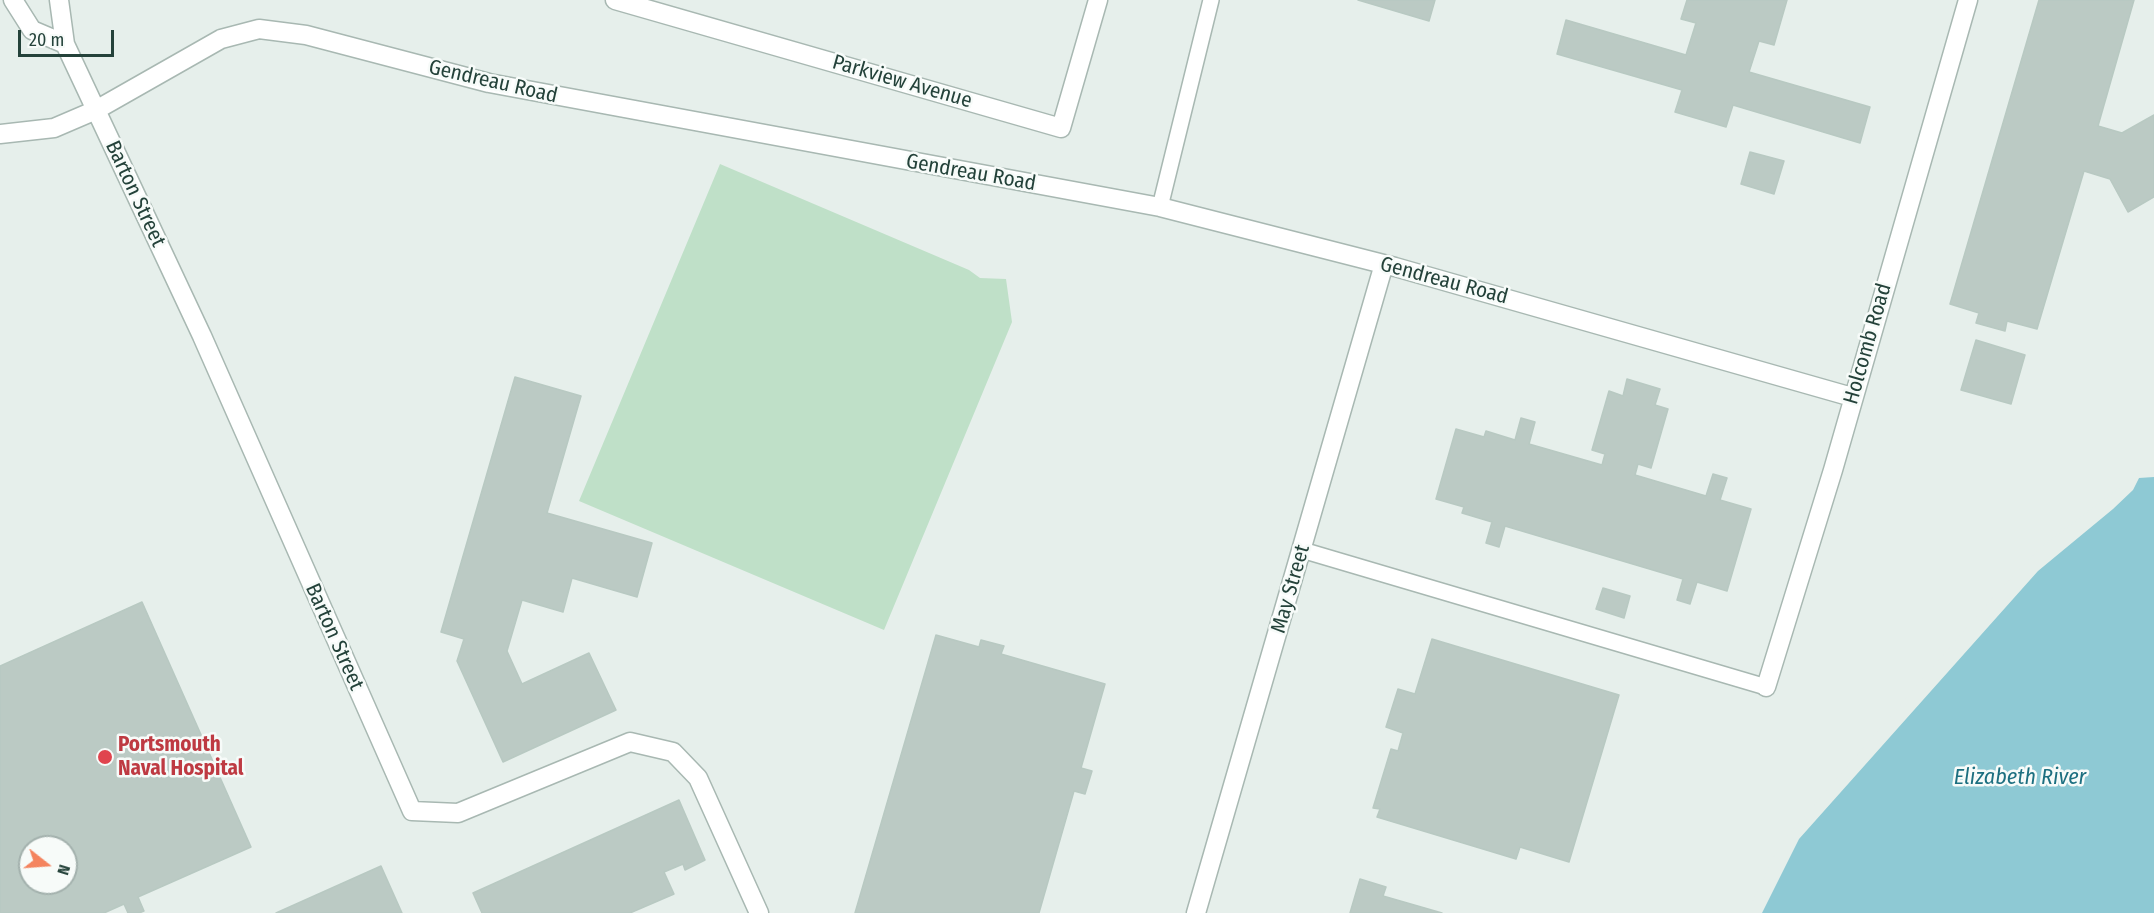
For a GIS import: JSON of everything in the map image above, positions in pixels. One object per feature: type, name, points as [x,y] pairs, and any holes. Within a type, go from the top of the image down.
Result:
[{"type":"street","points":[[13,0],[32,30],[65,44]]},
{"type":"street","name":"Barton Street","points":[[59,0],[65,44],[202,336],[412,811],[458,813],[630,742],[673,752],[698,778],[759,913]]},
{"type":"street","name":"Parkview Avenue","points":[[615,0],[1061,128],[1098,0]]},
{"type":"street","name":"Holcomb Road","points":[[1766,687],[1833,470],[1852,396],[1968,0]]},
{"type":"street","name":"Gendreau Road","points":[[0,134],[54,128],[96,110],[221,39],[259,29],[306,35],[489,83],[1160,207],[1384,264],[1852,396]]},
{"type":"street","name":"May Street","points":[[1196,913],[1384,264]]},
{"type":"lane","points":[[1160,207],[1211,0]]},
{"type":"lane","points":[[1302,550],[1766,687]]},
{"type":"green space","points":[[720,164],[969,270],[980,278],[1006,279],[1012,322],[884,630],[579,501]]},
{"type":"water","name":"Elizabeth River","points":[[2154,465],[2154,913],[1750,913],[1781,848],[1996,598]]},
{"type":"pier","points":[[2125,460],[2154,462],[2154,477],[2139,478],[2133,490],[2113,509],[2038,571],[1799,839],[1762,913],[1747,913],[1779,846],[1994,596],[2042,546],[2122,486],[2125,478]]},
{"type":"building","points":[[1358,0],[1435,0],[1429,21]]},
{"type":"building","points":[[1687,0],[1787,0],[1774,45],[1759,41],[1749,72],[1870,107],[1860,143],[1733,105],[1726,127],[1675,112],[1682,90],[1557,54],[1566,20],[1686,55],[1696,23],[1681,19]]},
{"type":"building","points":[[2039,0],[2134,0],[2098,126],[2122,133],[2154,115],[2154,197],[2128,212],[2110,179],[2084,171],[2037,329],[2007,321],[2005,331],[1976,323],[1979,313],[1950,304]]},
{"type":"building","points":[[1750,152],[1784,161],[1774,194],[1741,184]]},
{"type":"building","points":[[1976,340],[2025,355],[2011,404],[1961,390]]},
{"type":"building","points":[[515,377],[581,396],[547,513],[652,543],[637,597],[572,578],[563,612],[522,600],[507,651],[522,684],[589,653],[616,710],[503,762],[457,661],[464,639],[441,632]]},
{"type":"building","points":[[1627,379],[1660,389],[1655,405],[1668,409],[1651,468],[1638,464],[1635,475],[1706,496],[1713,474],[1727,478],[1720,500],[1751,509],[1727,591],[1697,582],[1690,604],[1677,600],[1683,579],[1505,526],[1499,547],[1486,543],[1492,522],[1462,513],[1464,507],[1436,499],[1456,429],[1484,437],[1486,431],[1515,440],[1521,418],[1535,422],[1529,444],[1602,465],[1605,454],[1592,450],[1609,391],[1623,396]]},
{"type":"building","points":[[1603,588],[1630,596],[1624,618],[1596,609]]},
{"type":"building","name":"Portsmouth Naval Hospital","points":[[142,602],[251,847],[138,897],[144,911],[139,913],[128,913],[124,904],[104,913],[0,913],[0,666]]},
{"type":"building","points":[[936,635],[979,647],[981,640],[1004,646],[1001,654],[1105,684],[1081,768],[1092,771],[1085,794],[1074,791],[1039,913],[855,913]]},
{"type":"building","points":[[1432,639],[1619,695],[1569,862],[1520,847],[1516,859],[1377,817],[1380,809],[1373,808],[1391,749],[1398,751],[1403,733],[1386,727],[1398,689],[1415,694]]},
{"type":"building","points":[[679,800],[705,860],[685,870],[683,864],[664,872],[674,894],[630,913],[482,913],[473,893]]},
{"type":"building","points":[[381,866],[402,913],[276,913]]},
{"type":"building","points":[[1360,879],[1386,887],[1383,896],[1442,913],[1350,913]]},
{"type":"place","name":"Portsmouth Naval Hospital","points":[[105,757]]}]
